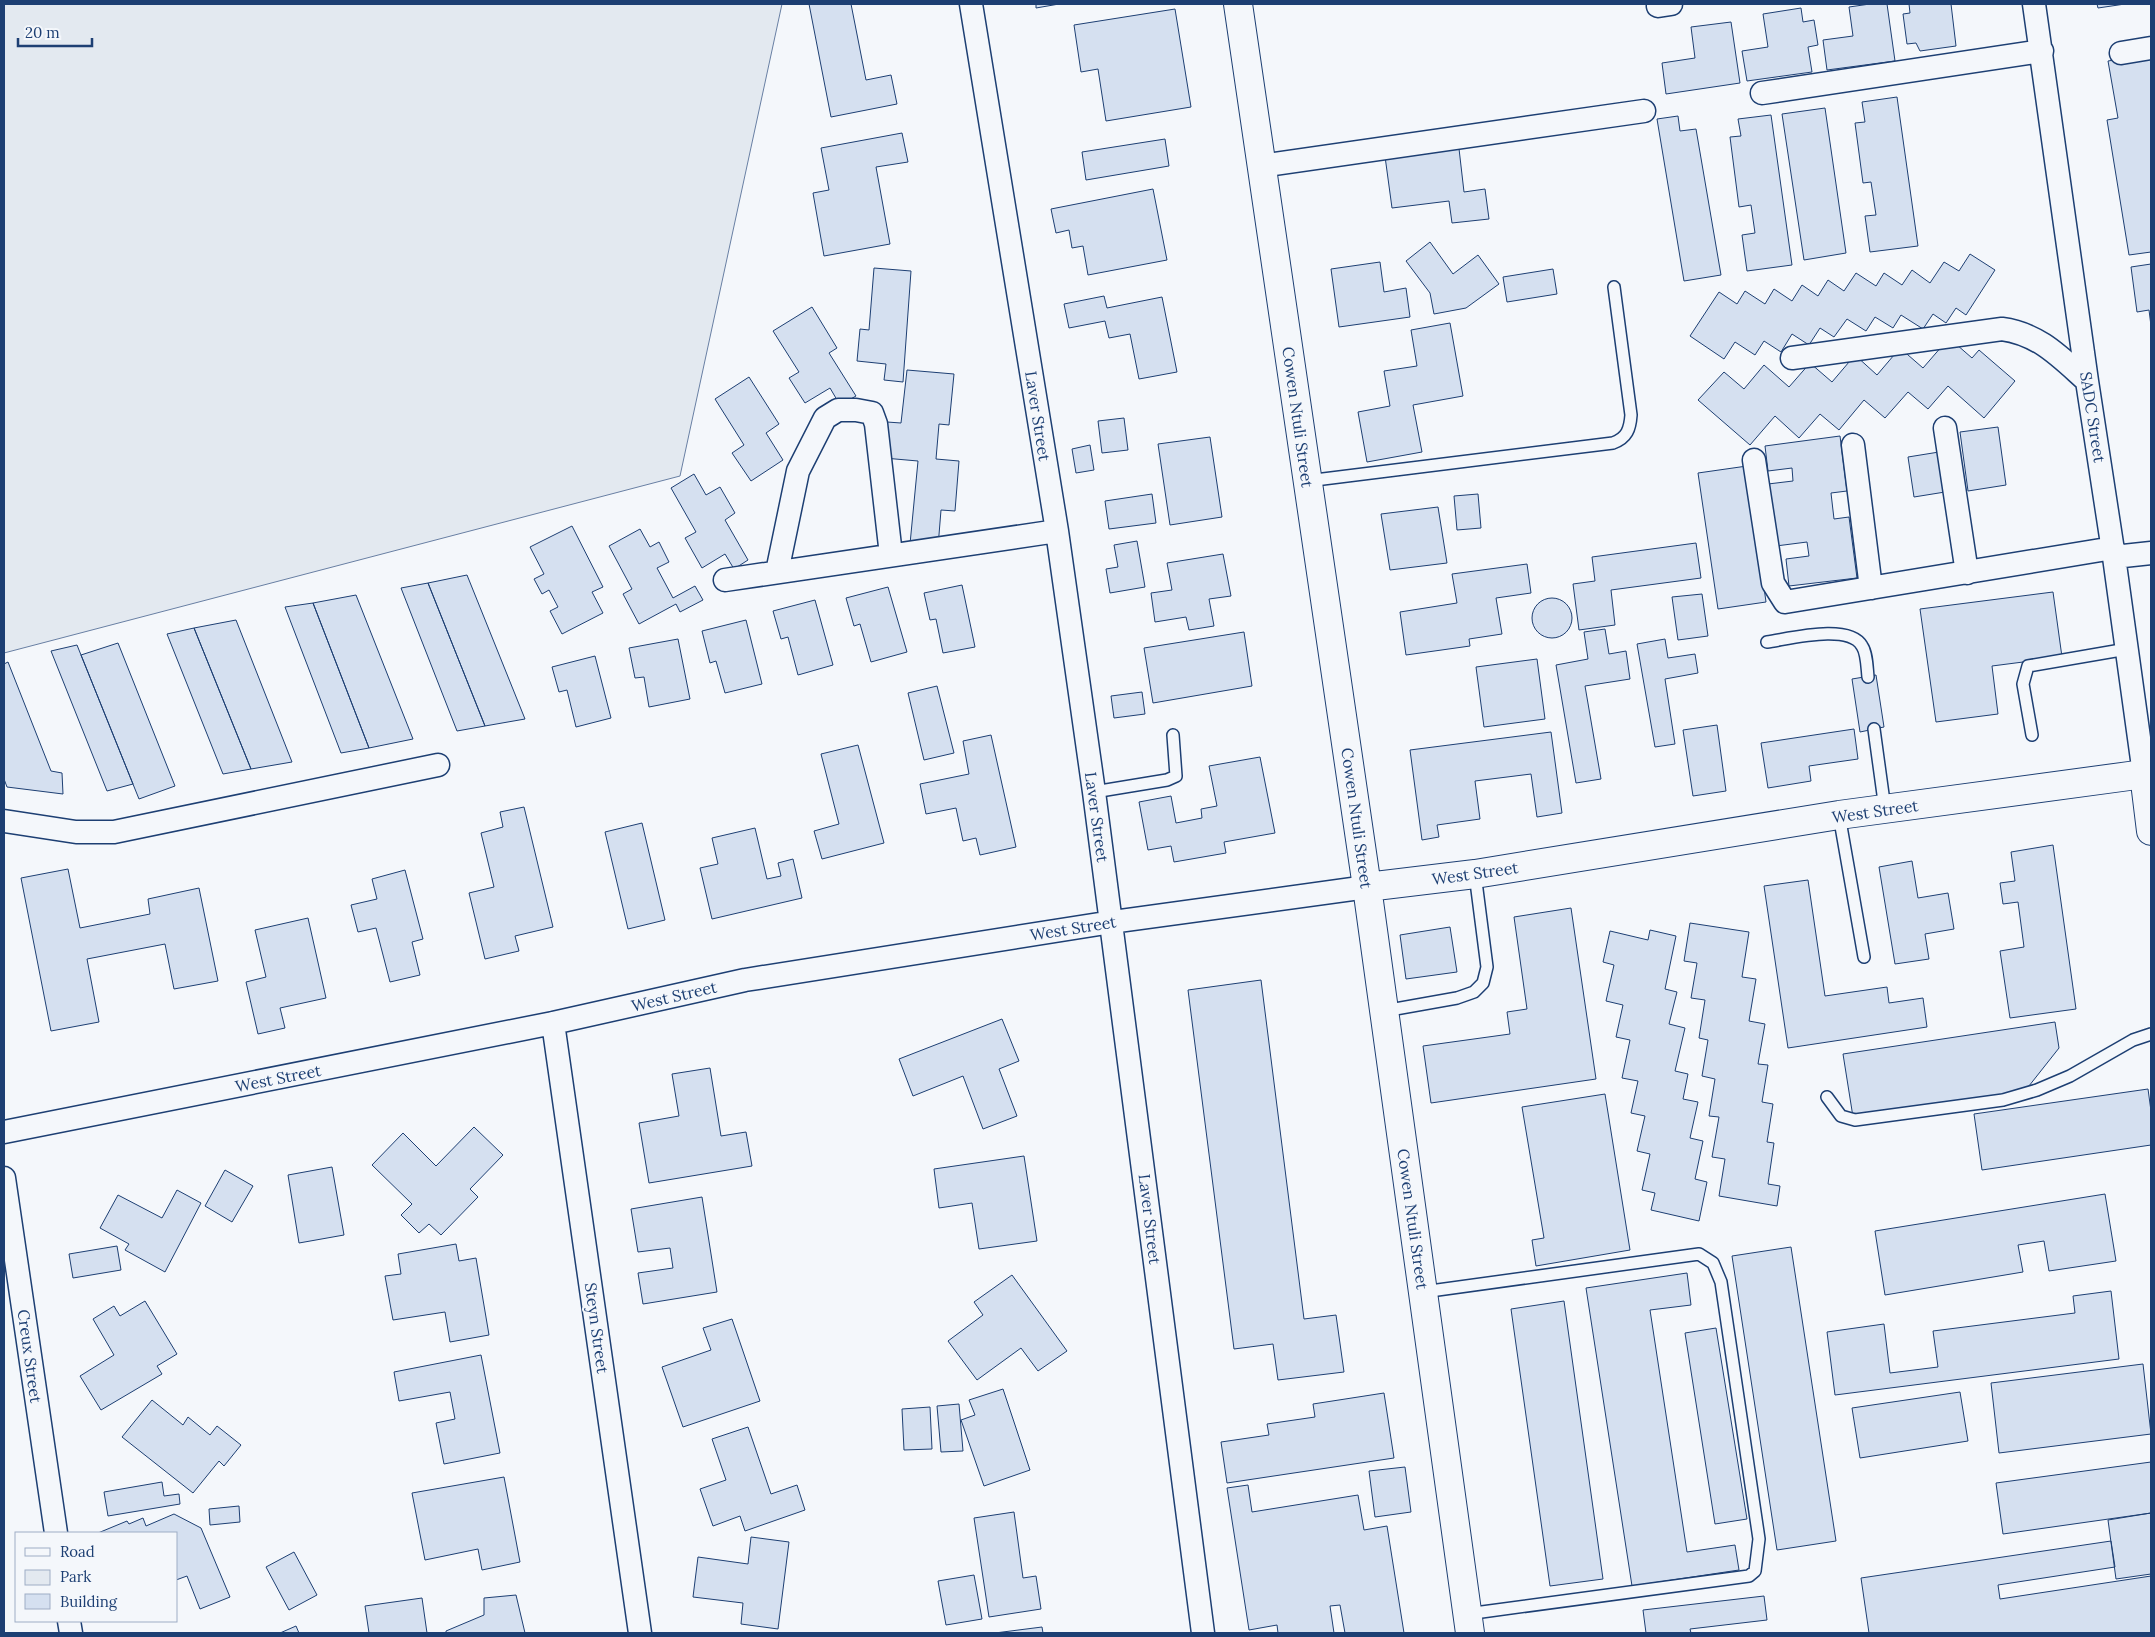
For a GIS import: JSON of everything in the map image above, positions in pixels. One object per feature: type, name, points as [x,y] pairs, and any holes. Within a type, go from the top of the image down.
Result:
[{"type":"street","name":"Laver Street","points":[[971,4],[1057,530],[1112,922],[1203,1633]]},
{"type":"street","name":"Cowen Ntuli Street","points":[[1238,4],[1367,887],[1469,1624]]},
{"type":"street","name":"SADC Street","points":[[2034,4],[2087,381],[2114,553],[2126,648],[2147,774],[2151,831]]},
{"type":"street","points":[[2121,53],[2151,48]]},
{"type":"street","points":[[1762,93],[2042,51]]},
{"type":"street","points":[[1261,166],[1644,111]]},
{"type":"street","points":[[1792,358],[2002,329],[2020,332],[2036,339],[2056,353],[2087,381]]},
{"type":"street","points":[[777,572],[798,471],[825,418],[838,410],[856,410],[872,413],[876,424],[891,555]]},
{"type":"street","points":[[1945,428],[1967,573]]},
{"type":"street","points":[[1853,445],[1871,588]]},
{"type":"street","points":[[1754,460],[1773,583],[1785,602],[1967,573],[2114,553],[2151,553]]},
{"type":"street","points":[[725,580],[1057,530]]},
{"type":"street","points":[[4,821],[76,832],[114,832],[438,765]]},
{"type":"street","name":"West Street","points":[[4,1132],[553,1023],[745,980],[1112,922],[1476,874],[1839,815],[2147,774]]},
{"type":"street","name":"Steyn Street","points":[[553,1023],[640,1633]]},
{"type":"street","name":"Creux Street","points":[[4,1178],[56,1532]]},
{"type":"lane","points":[[1307,481],[1613,443],[1623,439],[1630,430],[1631,415],[1614,287]]},
{"type":"lane","points":[[1767,642],[1836,633],[1853,638],[1862,646],[1868,677]]},
{"type":"lane","points":[[2032,735],[2023,684],[2028,666],[2126,648]]},
{"type":"lane","points":[[1874,730],[1885,809]]},
{"type":"lane","points":[[1094,792],[1167,780],[1176,776],[1173,735]]},
{"type":"lane","points":[[1839,815],[1864,957]]},
{"type":"lane","points":[[1384,1011],[1457,998],[1474,992],[1483,983],[1487,967],[1476,874]]},
{"type":"lane","points":[[1827,1097],[1841,1116],[1855,1120],[2003,1100],[2037,1090],[2070,1076],[2133,1040],[2151,1034]]},
{"type":"lane","points":[[1423,1292],[1699,1254],[1713,1263],[1721,1282],[1759,1539],[1756,1571],[1749,1576],[1469,1624]]},
{"type":"green space","points":[[4,4],[782,4],[680,476],[4,653]]},
{"type":"building","points":[[809,4],[851,4],[866,80],[891,75],[897,104],[831,117]]},
{"type":"building","points":[[1036,4],[1059,4],[1036,8]]},
{"type":"building","points":[[1887,4],[1895,61],[1827,70],[1823,40],[1853,36],[1849,7]]},
{"type":"building","points":[[1909,4],[1951,4],[1956,46],[1920,51],[1916,43],[1907,44],[1903,14],[1910,13]]},
{"type":"building","points":[[2097,4],[2125,4],[2098,8]]},
{"type":"building","points":[[1801,8],[1803,22],[1814,20],[1818,45],[1808,47],[1812,72],[1747,81],[1742,51],[1768,47],[1763,14]]},
{"type":"building","points":[[1175,9],[1191,107],[1106,121],[1098,69],[1081,72],[1074,25]]},
{"type":"building","points":[[1731,22],[1740,83],[1666,94],[1662,63],[1695,58],[1691,27]]},
{"type":"building","points":[[2151,54],[2151,252],[2129,255],[2107,120],[2118,118],[2108,61]]},
{"type":"building","points":[[1897,97],[1918,246],[1870,252],[1865,216],[1876,215],[1871,182],[1863,183],[1855,123],[1865,122],[1862,102]]},
{"type":"building","points":[[1825,108],[1846,253],[1804,260],[1782,114]]},
{"type":"building","points":[[1771,115],[1792,265],[1747,271],[1742,235],[1755,233],[1751,205],[1739,207],[1730,137],[1741,136],[1738,119]]},
{"type":"building","points":[[1678,116],[1680,131],[1696,129],[1721,275],[1684,281],[1657,119]]},
{"type":"building","points":[[902,133],[908,162],[876,167],[890,244],[824,256],[813,193],[829,190],[821,148]]},
{"type":"building","points":[[1165,139],[1169,166],[1086,180],[1082,152]]},
{"type":"building","points":[[1458,140],[1464,192],[1485,189],[1489,219],[1452,223],[1449,201],[1392,208],[1384,149]]},
{"type":"building","points":[[1153,189],[1167,260],[1088,275],[1083,246],[1072,248],[1069,230],[1056,233],[1051,209]]},
{"type":"building","points":[[1430,242],[1453,274],[1478,255],[1499,284],[1466,308],[1434,314],[1430,293],[1406,261]]},
{"type":"building","points":[[1970,254],[1995,270],[1966,315],[1956,308],[1946,323],[1933,314],[1923,329],[1901,315],[1893,328],[1875,317],[1866,331],[1847,319],[1834,337],[1820,328],[1809,345],[1792,334],[1781,352],[1764,341],[1755,355],[1735,342],[1724,359],[1690,336],[1719,292],[1737,304],[1745,291],[1765,304],[1774,289],[1792,301],[1802,285],[1818,296],[1828,280],[1844,291],[1856,273],[1876,286],[1884,273],[1902,285],[1912,270],[1930,283],[1944,262],[1959,271]]},
{"type":"building","points":[[1380,262],[1384,292],[1406,288],[1410,317],[1339,327],[1331,269]]},
{"type":"building","points":[[2151,264],[2151,326],[2149,310],[2137,312],[2131,267]]},
{"type":"building","points":[[874,268],[911,271],[903,382],[884,380],[886,364],[857,361],[860,329],[869,330]]},
{"type":"building","points":[[1553,269],[1557,294],[1507,302],[1503,277]]},
{"type":"building","points":[[1104,296],[1107,308],[1162,297],[1177,372],[1139,379],[1130,334],[1109,338],[1105,321],[1069,328],[1064,304]]},
{"type":"building","points":[[812,307],[837,348],[829,353],[856,396],[840,405],[830,388],[805,403],[789,378],[799,372],[773,331]]},
{"type":"building","points":[[1450,323],[1463,396],[1413,405],[1422,452],[1367,462],[1358,412],[1390,406],[1384,371],[1417,366],[1411,330]]},
{"type":"building","points":[[1949,338],[1972,358],[1979,350],[2015,381],[1984,418],[1948,386],[1928,409],[1908,392],[1885,418],[1864,400],[1839,430],[1820,414],[1799,438],[1775,416],[1750,445],[1698,400],[1724,372],[1744,389],[1764,365],[1789,387],[1810,363],[1832,382],[1855,355],[1877,375],[1900,348],[1923,368]]},
{"type":"building","points":[[907,370],[954,374],[949,425],[939,424],[936,459],[959,461],[955,511],[941,510],[938,547],[910,544],[918,461],[884,458],[887,422],[901,423]]},
{"type":"building","points":[[749,377],[779,424],[766,433],[783,460],[751,481],[732,453],[744,445],[715,399]]},
{"type":"building","points":[[1124,418],[1128,450],[1102,453],[1098,421]]},
{"type":"building","points":[[1998,427],[2006,485],[1968,491],[1960,432]]},
{"type":"building","points":[[1840,436],[1847,491],[1831,493],[1834,519],[1849,517],[1857,578],[1789,586],[1786,559],[1809,556],[1807,542],[1776,546],[1768,484],[1793,481],[1792,468],[1768,471],[1765,446]]},
{"type":"building","points":[[1210,437],[1222,517],[1170,525],[1158,444]]},
{"type":"building","points":[[1090,445],[1094,470],[1076,473],[1072,449]]},
{"type":"building","points":[[1939,452],[1945,492],[1914,497],[1908,457]]},
{"type":"building","points":[[1747,466],[1766,602],[1718,609],[1698,473]]},
{"type":"building","points":[[694,474],[706,495],[720,487],[735,513],[725,520],[748,560],[734,569],[725,554],[702,568],[685,538],[696,532],[671,488]]},
{"type":"building","points":[[1152,494],[1156,523],[1109,529],[1105,501]]},
{"type":"building","points":[[1478,494],[1481,528],[1457,530],[1454,496]]},
{"type":"building","points":[[1438,507],[1447,563],[1390,570],[1381,514]]},
{"type":"building","points":[[572,526],[603,587],[592,592],[603,613],[562,634],[550,611],[558,607],[549,590],[542,594],[534,579],[544,574],[530,547]]},
{"type":"building","points":[[640,529],[650,547],[659,542],[669,562],[657,568],[673,598],[695,586],[703,600],[680,612],[676,604],[639,624],[623,594],[632,589],[609,546]]},
{"type":"building","points":[[1137,541],[1145,587],[1110,593],[1106,569],[1118,567],[1114,545]]},
{"type":"building","points":[[1696,543],[1701,578],[1611,590],[1615,625],[1579,630],[1573,584],[1595,581],[1592,557]]},
{"type":"building","points":[[1223,554],[1231,596],[1209,599],[1214,626],[1189,630],[1186,617],[1155,622],[1151,593],[1172,590],[1167,563]]},
{"type":"building","points":[[1527,564],[1531,593],[1496,598],[1502,634],[1469,639],[1470,646],[1406,655],[1400,612],[1457,603],[1452,574]]},
{"type":"building","points":[[467,575],[525,719],[485,726],[428,583]]},
{"type":"building","points":[[428,583],[485,726],[457,731],[401,588]]},
{"type":"building","points":[[962,585],[975,647],[943,653],[936,619],[930,620],[924,593]]},
{"type":"building","points":[[888,587],[907,652],[871,662],[860,624],[854,626],[846,598]]},
{"type":"building","points":[[2053,592],[2062,657],[1992,666],[1998,714],[1936,722],[1920,609]]},
{"type":"building","points":[[1702,594],[1708,636],[1678,640],[1672,597]]},
{"type":"building","points":[[356,595],[413,739],[369,748],[313,603]]},
{"type":"building","points":[[1548,598],[1556,598],[1563,601],[1569,607],[1572,618],[1569,629],[1563,635],[1556,638],[1548,638],[1541,635],[1535,629],[1532,622],[1532,614],[1535,607],[1541,601]]},
{"type":"building","points":[[815,600],[833,665],[798,675],[788,637],[781,639],[773,611]]},
{"type":"building","points":[[313,603],[369,748],[341,753],[285,607]]},
{"type":"building","points":[[236,620],[292,762],[251,769],[194,628]]},
{"type":"building","points":[[746,620],[762,684],[725,693],[716,661],[710,663],[702,631]]},
{"type":"building","points":[[194,628],[251,769],[223,774],[167,634]]},
{"type":"building","points":[[1605,629],[1609,654],[1626,651],[1630,679],[1585,686],[1601,779],[1576,783],[1556,665],[1588,659],[1584,632]]},
{"type":"building","points":[[1244,632],[1252,686],[1153,703],[1144,648]]},
{"type":"building","points":[[678,639],[690,699],[649,707],[644,677],[635,678],[629,648]]},
{"type":"building","points":[[1665,639],[1668,658],[1695,654],[1698,673],[1665,679],[1675,744],[1655,747],[1637,644]]},
{"type":"building","points":[[118,643],[175,786],[139,799],[81,655]]},
{"type":"building","points":[[77,645],[133,784],[107,791],[51,651]]},
{"type":"building","points":[[595,656],[611,718],[576,727],[567,690],[559,692],[552,667]]},
{"type":"building","points":[[1537,659],[1545,719],[1484,727],[1476,667]]},
{"type":"building","points":[[8,662],[51,771],[62,773],[63,794],[7,787],[4,779],[4,664]]},
{"type":"building","points":[[1876,675],[1884,727],[1860,732],[1852,679]]},
{"type":"building","points":[[937,686],[954,753],[924,760],[908,693]]},
{"type":"building","points":[[1142,692],[1145,714],[1114,718],[1111,696]]},
{"type":"building","points":[[1717,725],[1726,791],[1693,796],[1683,730]]},
{"type":"building","points":[[1854,729],[1858,759],[1809,766],[1811,781],[1768,788],[1761,743]]},
{"type":"building","points":[[1551,732],[1562,813],[1537,817],[1531,774],[1475,781],[1480,819],[1437,825],[1439,837],[1422,840],[1410,750]]},
{"type":"building","points":[[991,735],[1016,847],[980,855],[976,838],[963,841],[956,808],[926,814],[920,784],[969,774],[963,741]]},
{"type":"building","points":[[858,745],[884,843],[822,859],[814,831],[839,824],[821,754]]},
{"type":"building","points":[[1260,757],[1275,833],[1224,842],[1226,853],[1174,862],[1171,846],[1148,850],[1139,802],[1171,796],[1176,823],[1202,818],[1201,809],[1217,806],[1209,766]]},
{"type":"building","points":[[524,807],[553,927],[515,936],[519,951],[485,959],[469,893],[494,887],[481,833],[503,827],[500,812]]},
{"type":"building","points":[[642,823],[665,920],[628,929],[605,832]]},
{"type":"building","points":[[755,828],[767,879],[781,876],[778,863],[793,859],[802,898],[712,919],[700,868],[718,864],[712,838]]},
{"type":"building","points":[[2053,845],[2076,1009],[2010,1018],[2000,951],[2024,947],[2018,902],[2003,904],[2000,883],[2015,881],[2011,852]]},
{"type":"building","points":[[1912,861],[1918,898],[1948,893],[1954,929],[1925,934],[1929,959],[1895,964],[1879,867]]},
{"type":"building","points":[[68,869],[80,928],[150,914],[148,899],[199,888],[218,981],[174,989],[165,944],[87,959],[99,1022],[51,1031],[21,878]]},
{"type":"building","points":[[405,870],[423,939],[412,942],[420,975],[390,982],[376,928],[358,932],[351,905],[377,899],[372,879]]},
{"type":"building","points":[[1808,880],[1825,996],[1887,987],[1889,1003],[1923,998],[1927,1027],[1788,1048],[1764,886]]},
{"type":"building","points":[[1571,908],[1596,1079],[1431,1103],[1423,1046],[1510,1034],[1507,1012],[1527,1009],[1514,917]]},
{"type":"building","points":[[308,918],[326,998],[280,1008],[285,1028],[258,1034],[246,982],[266,977],[255,930]]},
{"type":"building","points":[[1690,923],[1749,932],[1742,977],[1756,979],[1749,1021],[1765,1024],[1758,1064],[1768,1065],[1762,1102],[1773,1104],[1767,1142],[1774,1143],[1768,1184],[1780,1186],[1777,1206],[1719,1196],[1725,1159],[1712,1157],[1719,1117],[1709,1116],[1715,1079],[1702,1076],[1708,1040],[1699,1038],[1705,1000],[1691,998],[1697,963],[1684,961]]},
{"type":"building","points":[[1450,927],[1457,972],[1406,979],[1400,935]]},
{"type":"building","points":[[1650,930],[1676,936],[1665,989],[1677,992],[1669,1024],[1685,1028],[1675,1071],[1688,1074],[1683,1099],[1698,1102],[1690,1138],[1703,1141],[1695,1179],[1707,1182],[1699,1221],[1651,1210],[1655,1193],[1642,1190],[1650,1154],[1637,1151],[1645,1116],[1631,1113],[1638,1081],[1622,1078],[1630,1040],[1616,1037],[1623,1005],[1606,1001],[1614,965],[1603,962],[1610,931],[1648,940]]},
{"type":"building","points":[[1261,980],[1304,1319],[1336,1315],[1344,1372],[1278,1380],[1273,1344],[1234,1349],[1188,990]]},
{"type":"building","points":[[1002,1019],[1019,1061],[999,1069],[1017,1116],[983,1129],[963,1076],[913,1096],[899,1059]]},
{"type":"building","points":[[2055,1022],[2059,1048],[2025,1091],[1853,1117],[1843,1054]]},
{"type":"building","points":[[710,1068],[721,1136],[746,1132],[752,1166],[649,1183],[639,1123],[679,1116],[672,1074]]},
{"type":"building","points":[[2148,1089],[2151,1111],[2151,1145],[1982,1170],[1974,1114]]},
{"type":"building","points":[[1605,1094],[1630,1250],[1536,1266],[1532,1240],[1544,1238],[1522,1107]]},
{"type":"building","points":[[474,1127],[503,1155],[470,1189],[478,1197],[441,1235],[429,1224],[419,1233],[401,1215],[412,1204],[372,1165],[403,1133],[436,1166]]},
{"type":"building","points":[[1024,1156],[1037,1241],[979,1249],[972,1203],[939,1208],[934,1169]]},
{"type":"building","points":[[332,1167],[344,1235],[299,1243],[288,1175]]},
{"type":"building","points":[[225,1170],[253,1186],[232,1222],[205,1206]]},
{"type":"building","points":[[177,1190],[201,1203],[165,1272],[125,1250],[129,1244],[100,1228],[118,1195],[162,1218]]},
{"type":"building","points":[[2105,1194],[2116,1261],[2049,1271],[2044,1241],[2018,1245],[2023,1272],[1885,1295],[1875,1231]]},
{"type":"building","points":[[702,1197],[717,1292],[643,1304],[638,1273],[673,1268],[670,1248],[638,1252],[631,1209]]},
{"type":"building","points":[[456,1244],[459,1261],[476,1258],[489,1335],[450,1342],[445,1312],[393,1320],[385,1276],[401,1274],[398,1254]]},
{"type":"building","points":[[117,1246],[121,1270],[73,1278],[69,1254]]},
{"type":"building","points":[[1791,1247],[1836,1541],[1777,1550],[1732,1256]]},
{"type":"building","points":[[1687,1273],[1691,1305],[1650,1310],[1687,1552],[1735,1545],[1739,1570],[1632,1586],[1586,1288]]},
{"type":"building","points":[[1012,1275],[1067,1351],[1038,1371],[1021,1348],[977,1380],[948,1341],[983,1315],[974,1302]]},
{"type":"building","points":[[2111,1291],[2119,1359],[1835,1395],[1827,1332],[1884,1324],[1890,1373],[1938,1367],[1933,1331],[2075,1313],[2073,1296]]},
{"type":"building","points":[[145,1301],[177,1354],[157,1366],[162,1374],[101,1410],[80,1376],[114,1355],[93,1319],[114,1306],[120,1316]]},
{"type":"building","points":[[1564,1301],[1603,1579],[1550,1586],[1511,1309]]},
{"type":"building","points":[[732,1319],[760,1401],[683,1427],[662,1367],[711,1350],[703,1328]]},
{"type":"building","points":[[1716,1328],[1747,1519],[1715,1524],[1685,1333]]},
{"type":"building","points":[[481,1355],[500,1453],[444,1464],[436,1423],[455,1419],[450,1392],[399,1401],[394,1372]]},
{"type":"building","points":[[2143,1364],[2151,1434],[1999,1453],[1991,1383]]},
{"type":"building","points":[[1003,1389],[1030,1470],[984,1486],[961,1420],[975,1415],[969,1400]]},
{"type":"building","points":[[1960,1392],[1968,1441],[1860,1458],[1852,1408]]},
{"type":"building","points":[[1384,1393],[1394,1458],[1227,1483],[1221,1442],[1269,1435],[1267,1424],[1315,1417],[1313,1404]]},
{"type":"building","points":[[152,1400],[183,1425],[188,1417],[210,1435],[217,1426],[241,1445],[224,1466],[219,1461],[193,1493],[122,1437]]},
{"type":"building","points":[[959,1404],[963,1451],[941,1452],[937,1406]]},
{"type":"building","points":[[930,1407],[932,1449],[904,1450],[902,1409]]},
{"type":"building","points":[[748,1427],[771,1494],[797,1485],[805,1510],[745,1531],[740,1516],[713,1526],[700,1489],[726,1480],[712,1439]]},
{"type":"building","points":[[2151,1462],[2151,1513],[2003,1534],[1996,1483]]},
{"type":"building","points":[[1405,1467],[1411,1512],[1375,1517],[1369,1471]]},
{"type":"building","points":[[504,1477],[520,1562],[482,1570],[478,1549],[425,1560],[412,1493]]},
{"type":"building","points":[[162,1482],[164,1496],[179,1494],[180,1504],[108,1516],[104,1492]]},
{"type":"building","points":[[1248,1485],[1252,1512],[1358,1495],[1364,1530],[1387,1526],[1404,1633],[1345,1633],[1340,1605],[1330,1606],[1334,1633],[1278,1633],[1277,1625],[1249,1630],[1227,1488]]},
{"type":"building","points":[[239,1506],[240,1522],[210,1525],[209,1509]]},
{"type":"building","points":[[1014,1512],[1023,1578],[1036,1576],[1041,1609],[989,1617],[974,1518]]},
{"type":"building","points":[[2151,1513],[2151,1574],[2116,1579],[2108,1520]]},
{"type":"building","points":[[174,1514],[201,1528],[230,1597],[200,1609],[187,1576],[178,1579],[178,1532],[100,1532],[127,1521],[129,1524],[143,1518],[146,1526]]},
{"type":"building","points":[[751,1537],[789,1542],[778,1629],[741,1624],[743,1603],[693,1597],[698,1557],[748,1564]]},
{"type":"building","points":[[2111,1541],[2115,1567],[1998,1585],[2000,1599],[2151,1576],[2151,1633],[1869,1633],[1861,1578]]},
{"type":"building","points":[[294,1552],[317,1595],[289,1610],[266,1567]]},
{"type":"building","points":[[974,1575],[982,1619],[946,1625],[938,1581]]},
{"type":"building","points":[[516,1595],[525,1633],[446,1633],[446,1631],[484,1615],[484,1598]]},
{"type":"building","points":[[1764,1596],[1767,1620],[1690,1629],[1691,1633],[1646,1633],[1643,1610]]},
{"type":"building","points":[[422,1598],[427,1633],[369,1633],[365,1606]]},
{"type":"building","points":[[296,1626],[299,1633],[280,1633]]},
{"type":"building","points":[[1042,1627],[1043,1633],[995,1633]]}]
